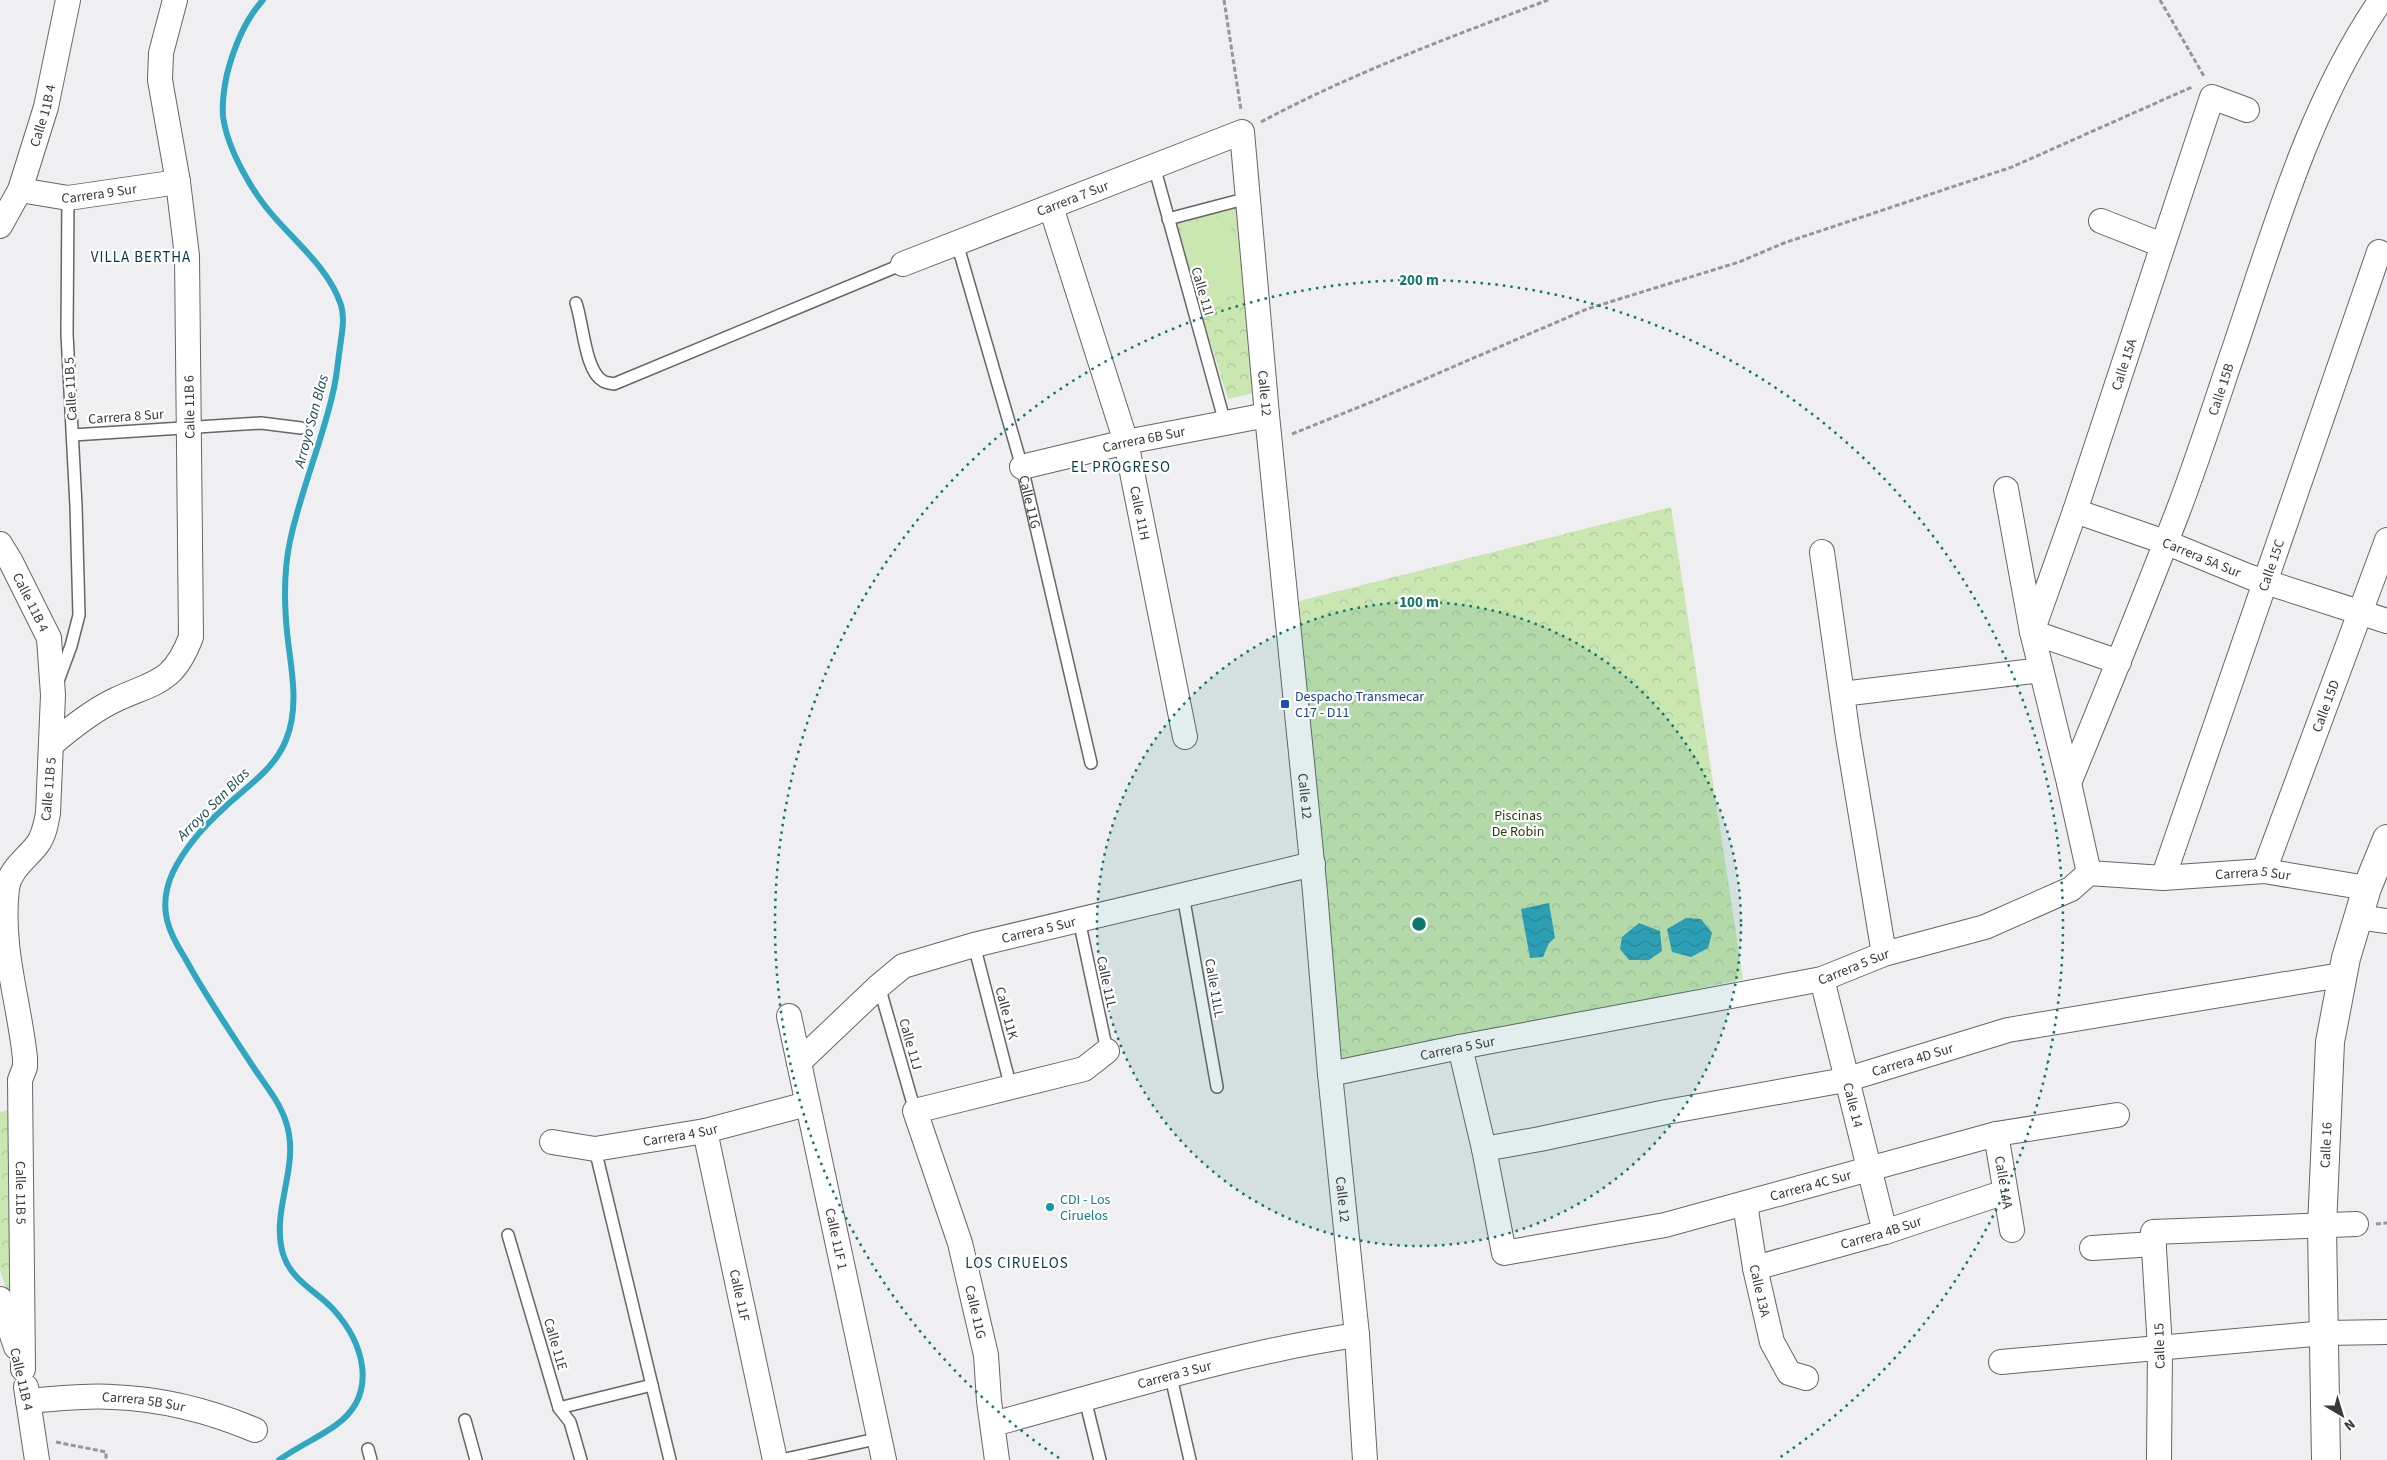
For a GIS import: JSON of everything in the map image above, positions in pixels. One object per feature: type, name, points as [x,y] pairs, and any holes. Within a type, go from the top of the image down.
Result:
[{"type":"street","name":"Calle 11B 4","points":[[0,226],[20,190],[46,107],[68,0]]},
{"type":"street","name":"Calle 11B 6","points":[[52,744],[90,714],[116,700],[145,689],[172,672],[184,655],[192,637],[187,256],[178,182],[160,80],[161,53],[175,0]]},
{"type":"street","name":"Calle 15B","points":[[2069,783],[2181,502],[2270,249],[2285,195],[2357,38],[2381,0]]},
{"type":"street","points":[[2210,89],[2247,110]]},
{"type":"street","name":"Calle 15A","points":[[2032,632],[2075,511],[2162,245],[2210,89]]},
{"type":"street","name":"Carrera 7 Sur","points":[[903,264],[1242,132]]},
{"type":"street","name":"Calle 12","points":[[1242,132],[1267,415],[1313,864],[1330,1074],[1357,1335],[1365,1460]]},
{"type":"street","name":"Carrera 9 Sur","points":[[20,190],[68,198],[178,182]]},
{"type":"street","name":"Calle 11H","points":[[1050,207],[1126,442],[1185,737]]},
{"type":"street","points":[[2101,221],[2162,245]]},
{"type":"street","name":"Calle 15C","points":[[2163,878],[2379,252]]},
{"type":"street","name":"Carrera 6B Sur","points":[[1022,467],[1126,442],[1267,415]]},
{"type":"street","points":[[2006,489],[2032,632],[2089,873]]},
{"type":"street","name":"Carrera 5A Sur","points":[[2075,511],[2165,542],[2265,582],[2361,611],[2387,621]]},
{"type":"street","name":"Calle 15D","points":[[2264,872],[2387,540]]},
{"type":"street","name":"Calle 11B 4","points":[[0,544],[12,562],[49,638],[53,695]]},
{"type":"street","points":[[1822,552],[1842,694],[1884,954]]},
{"type":"street","points":[[2032,632],[2118,662]]},
{"type":"street","points":[[1842,694],[2041,670]]},
{"type":"street","name":"Calle 11B 5","points":[[23,1369],[10,1084],[25,1067],[25,1058],[8,975],[5,939],[5,900],[7,886],[18,864],[38,844],[45,830],[48,813],[53,695]]},
{"type":"street","name":"Calle 16","points":[[2326,1460],[2322,1227],[2330,1042],[2341,975],[2357,917],[2387,838]]},
{"type":"street","name":"Carrera 5 Sur","points":[[799,1062],[879,986],[904,966],[974,945],[1313,864]]},
{"type":"street","name":"Carrera 5 Sur","points":[[1330,1074],[1460,1047],[1822,979],[1884,954],[1985,927],[2072,888],[2089,873],[2163,878],[2264,872],[2367,888]]},
{"type":"street","points":[[2357,917],[2387,921]]},
{"type":"street","name":"Carrera 4D Sur","points":[[1484,1149],[1666,1112],[1845,1080],[2008,1030],[2341,975]]},
{"type":"street","name":"Calle 14","points":[[1822,979],[1845,1080],[1884,1232]]},
{"type":"street","name":"Calle 11F 1","points":[[789,1016],[882,1449]]},
{"type":"street","points":[[1460,1047],[1484,1149]]},
{"type":"street","points":[[915,1111],[1084,1069],[1107,1051]]},
{"type":"street","name":"Carrera 4 Sur","points":[[552,1142],[595,1149],[705,1131],[807,1104]]},
{"type":"street","name":"Calle 11G","points":[[915,1111],[960,1243],[986,1355],[997,1460]]},
{"type":"street","name":"Carrera 4C Sur","points":[[1484,1149],[1504,1253],[1665,1225],[1996,1134],[2116,1115]]},
{"type":"street","name":"Calle 11F","points":[[705,1131],[775,1460]]},
{"type":"street","name":"Calle 14A","points":[[1996,1134],[2012,1230]]},
{"type":"street","name":"Carrera 4B Sur","points":[[1755,1268],[1884,1232],[2005,1192]]},
{"type":"street","name":"Calle 13A","points":[[1744,1204],[1755,1268],[1772,1342],[1798,1376]]},
{"type":"street","points":[[2092,1248],[2153,1238],[2356,1224]]},
{"type":"street","name":"Calle 15","points":[[2153,1238],[2160,1348],[2159,1460]]},
{"type":"street","name":"Calle 11B 4","points":[[0,1299],[23,1369],[38,1460]]},
{"type":"street","points":[[2001,1362],[2325,1332],[2387,1332]]},
{"type":"street","name":"Carrera 3 Sur","points":[[993,1424],[1304,1344],[1357,1335]]},
{"type":"street","name":"Carrera 5B Sur","points":[[28,1401],[112,1397],[149,1400],[195,1409],[255,1430]]},
{"type":"lane","name":"Calle 11I","points":[[1154,166],[1225,423]]},
{"type":"lane","name":"Calle 11B 5","points":[[53,695],[71,646],[79,615],[73,434],[67,334],[68,198]]},
{"type":"lane","points":[[1168,219],[1248,198]]},
{"type":"lane","name":"Calle 11G","points":[[957,243],[1022,467],[1091,763]]},
{"type":"lane","points":[[576,304],[590,363],[597,376],[604,382],[614,384],[903,264]]},
{"type":"lane","name":"Carrera 8 Sur","points":[[73,434],[261,423],[301,428]]},
{"type":"lane","name":"Calle 11LL","points":[[1183,895],[1217,1086]]},
{"type":"lane","name":"Calle 11L","points":[[1079,920],[1107,1051]]},
{"type":"lane","name":"Calle 11K","points":[[974,945],[1011,1088]]},
{"type":"lane","name":"Calle 11J","points":[[879,986],[915,1111]]},
{"type":"lane","points":[[595,1149],[670,1460]]},
{"type":"lane","name":"Calle 11E","points":[[508,1234],[559,1408],[570,1422],[580,1460]]},
{"type":"lane","points":[[1171,1377],[1190,1460]]},
{"type":"lane","points":[[559,1408],[652,1385]]},
{"type":"lane","points":[[1085,1399],[1100,1460]]},
{"type":"lane","points":[[465,1420],[476,1460]]},
{"type":"lane","points":[[781,1460],[882,1449]]},
{"type":"path","points":[[1224,0],[1243,119],[1242,132]]},
{"type":"path","points":[[1242,132],[1303,99],[1443,40],[1548,0]]},
{"type":"path","points":[[1270,442],[1374,401],[1588,309],[1739,262],[1784,243],[2012,167],[2210,89],[2160,0]]},
{"type":"path","points":[[57,1442],[106,1452],[106,1460]]},
{"type":"green space","points":[[1240,205],[1254,393],[1228,399],[1173,222]]},
{"type":"green space","points":[[1228,215],[1246,293],[1199,304],[1181,226]]},
{"type":"green space","name":"Piscinas De Robin","points":[[1671,507],[1743,979],[1342,1066],[1299,601]]},
{"type":"green space","points":[[8,1110],[16,1316],[0,1271],[0,1112]]},
{"type":"water","points":[[1549,903],[1555,938],[1549,943],[1543,957],[1530,958],[1521,909]]},
{"type":"water","points":[[1686,918],[1701,919],[1712,933],[1708,948],[1691,957],[1672,952],[1667,929]]},
{"type":"water","points":[[1639,923],[1660,931],[1662,951],[1649,960],[1629,960],[1620,949],[1622,937]]},
{"type":"waterway","name":"Arroyo San Blas","points":[[263,0],[245,26],[236,44],[230,64],[223,100],[225,129],[235,156],[250,184],[267,209],[322,270],[336,293],[343,315],[342,331],[336,378],[329,407],[300,502],[288,553],[285,603],[293,678],[290,728],[281,751],[267,769],[210,822],[183,854],[169,883],[165,907],[168,925],[177,945],[210,1001],[273,1095],[286,1122],[290,1138],[290,1155],[280,1221],[280,1238],[283,1254],[298,1278],[333,1309],[344,1322],[359,1352],[362,1384],[358,1399],[349,1413],[329,1430],[279,1460]]},
{"type":"place","name":"Despacho Transmecar C17 - D11","points":[[1285,704]]},
{"type":"place","name":"CDI - Los Ciruelos","points":[[1050,1207]]},
{"type":"district","name":"VILLA BERTHA","points":[[141,257]]},
{"type":"district","name":"EL PROGRESO","points":[[1121,467]]},
{"type":"district","name":"LOS CIRUELOS","points":[[1017,1263]]}]
